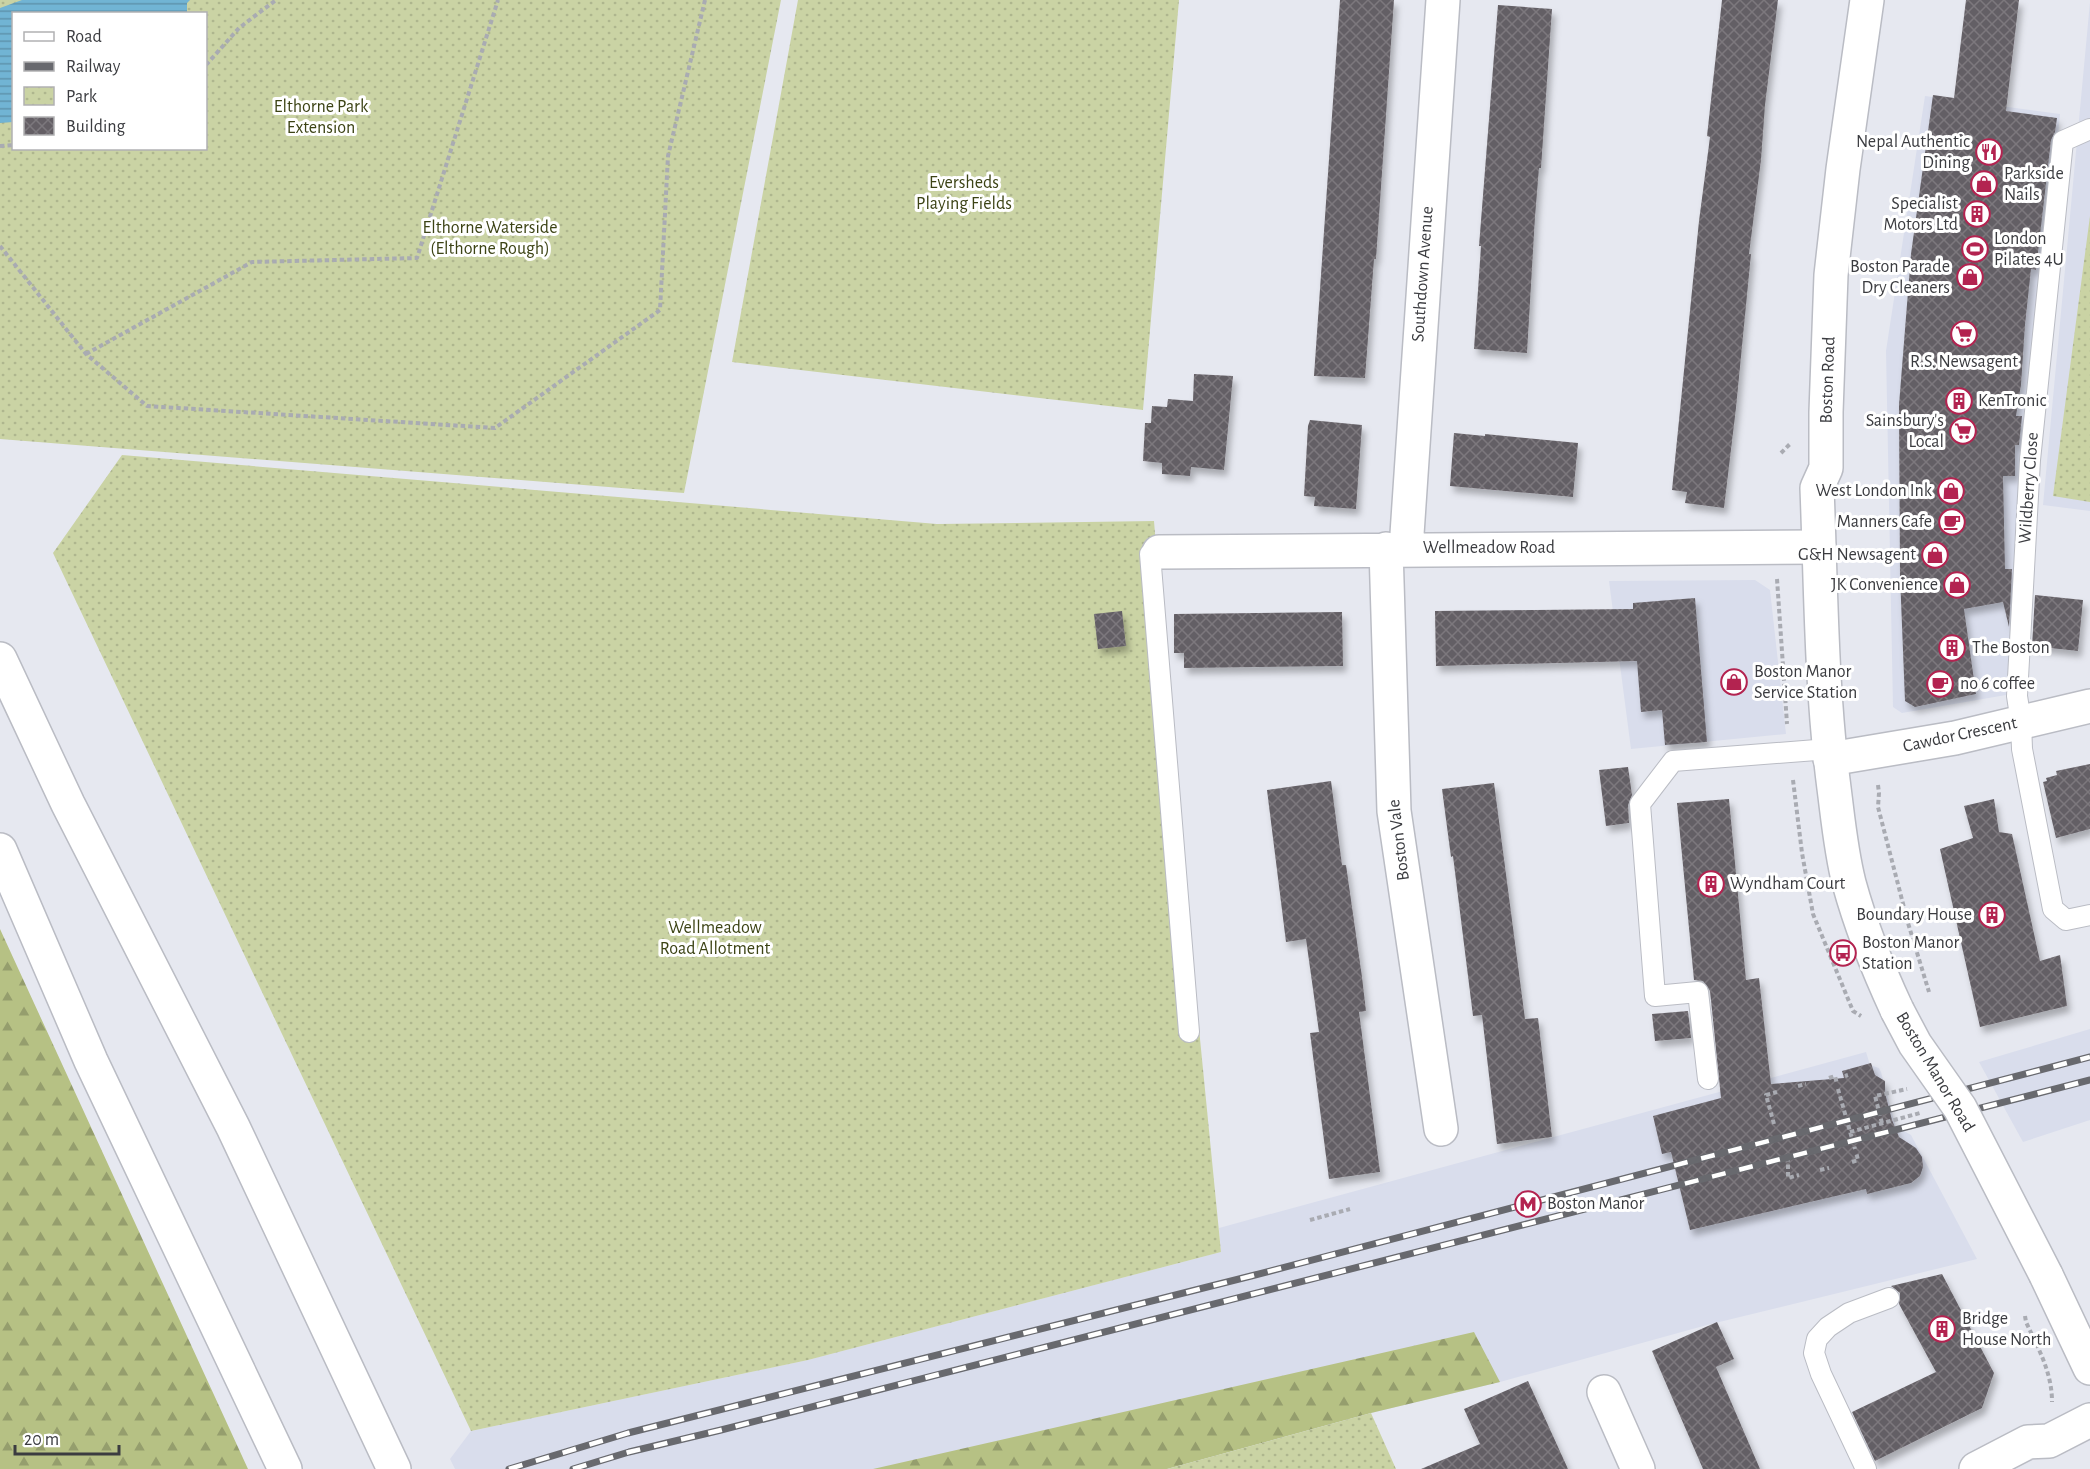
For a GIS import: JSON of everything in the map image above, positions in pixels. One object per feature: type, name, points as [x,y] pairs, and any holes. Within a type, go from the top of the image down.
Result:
[{"type":"main road","name":"Southdown Avenue","points":[[1396,549],[1443,0]]},
{"type":"main road","name":"Boston Road","points":[[1830,754],[1821,641],[1817,488],[1826,468],[1831,275],[1843,169],[1867,0]]},
{"type":"main road","name":"Wellmeadow Road","points":[[1159,552],[1820,547]]},
{"type":"main road","name":"Boston Vale","points":[[1396,549],[1394,811],[1441,1129]]},
{"type":"main road","points":[[0,659],[68,804],[233,1127],[394,1469]]},
{"type":"main road","name":"Cawdor Crescent","points":[[1830,754],[1954,738],[2090,706]]},
{"type":"main road","name":"Boston Manor Road","points":[[1830,754],[1849,882],[1877,968],[1915,1044],[1960,1108],[2046,1275],[2090,1368]]},
{"type":"main road","points":[[0,850],[91,1061],[285,1469]]},
{"type":"main road","points":[[1604,1392],[1638,1469]]},
{"type":"main road","points":[[1976,1469],[2028,1442],[2049,1441],[2090,1420]]},
{"type":"lane","name":"Wildberry Close","points":[[2021,722],[2017,696],[2030,460],[2063,141],[2090,129]]},
{"type":"lane","points":[[1159,552],[1150,554],[1189,1032]]},
{"type":"lane","points":[[2021,722],[2022,749],[2029,792],[2053,909],[2066,920],[2090,915]]},
{"type":"lane","points":[[1708,1079],[1698,992],[1656,996],[1640,804],[1673,761],[1830,754]]},
{"type":"lane","points":[[1866,1469],[1821,1374],[1814,1353],[1817,1339],[1828,1327],[1849,1314],[1889,1299]]},
{"type":"path","points":[[207,64],[239,28],[276,0]]},
{"type":"path","points":[[86,354],[252,262],[417,258],[498,0]]},
{"type":"path","points":[[0,246],[86,354],[147,406],[495,428],[660,310],[668,156],[705,0]]},
{"type":"path","name":"Boston Manor Road","points":[[1877,780],[1878,807],[1908,923],[1931,998]]},
{"type":"path","points":[[1829,1078],[1845,1076]]},
{"type":"path","points":[[1835,1078],[1858,1160],[1852,1162]]},
{"type":"path","points":[[1798,1086],[1806,1084]]},
{"type":"path","points":[[1882,1123],[1875,1096],[1908,1089]]},
{"type":"path","points":[[1774,1124],[1766,1095],[1777,1092]]},
{"type":"path","points":[[1850,1132],[1920,1113]]},
{"type":"path","points":[[1788,1157],[1788,1178],[1799,1175]]},
{"type":"path","points":[[1820,1170],[1829,1168]]},
{"type":"path","points":[[1310,1220],[1350,1209]]},
{"type":"path","points":[[2025,1312],[2026,1322],[2045,1361],[2052,1385],[2052,1408]]},
{"type":"shaded area","points":[[2090,2],[2090,511],[2043,505]]},
{"type":"shaded area","points":[[1925,96],[2060,114],[2006,695],[1902,713],[1893,707],[1886,351]]},
{"type":"shaded area","points":[[1755,580],[1770,590],[1786,734],[1631,749],[1609,581]]},
{"type":"shaded area","points":[[2090,1029],[2090,1120],[2023,1142],[1979,1062]]},
{"type":"shaded area","points":[[1866,1052],[1870,1065],[1879,1068],[1881,1072],[1897,1131],[1904,1131],[1911,1135],[1977,1259],[1707,1325],[1167,1469],[455,1469],[450,1459],[471,1431],[808,1360],[1221,1252],[1219,1228]]},
{"type":"green space","name":"Elthorne Waterside (Elthorne Rough)","points":[[0,0],[781,0],[684,493],[0,439]]},
{"type":"green space","name":"Eversheds Playing Fields","points":[[798,0],[1179,0],[1143,410],[732,362]]},
{"type":"green space","points":[[2090,216],[2090,502],[2053,496]]},
{"type":"green space","name":"Wellmeadow Road Allotment","points":[[122,455],[937,524],[1154,521],[1174,775],[1221,1252],[808,1360],[471,1431],[53,553]]},
{"type":"green space","points":[[0,929],[248,1469],[0,1469]]},
{"type":"green space","points":[[1474,1332],[1500,1382],[1371,1413],[1167,1469],[873,1469]]},
{"type":"green space","points":[[1371,1413],[1396,1469],[1167,1469]]},
{"type":"water","points":[[22,0],[190,0],[187,3],[187,12],[12,12],[12,122],[0,123],[0,8]]},
{"type":"building","points":[[1340,0],[1394,0],[1376,259],[1374,259],[1365,378],[1314,376]]},
{"type":"building","points":[[1722,0],[1778,0],[1749,254],[1751,254],[1736,408],[1724,508],[1685,503],[1687,492],[1672,490],[1699,221],[1710,137],[1707,136]]},
{"type":"building","points":[[1966,0],[2019,0],[2006,111],[2057,118],[2051,140],[2036,270],[2031,269],[2021,385],[2016,416],[2022,416],[2019,445],[2015,445],[2015,476],[2003,476],[2005,569],[2012,569],[2009,627],[2003,602],[1964,609],[1976,694],[1915,707],[1905,701],[1900,575],[1899,405],[1911,254],[1933,95],[1954,98]]},
{"type":"building","points":[[1498,5],[1552,9],[1541,168],[1539,168],[1535,217],[1527,353],[1474,349],[1481,246],[1479,246]]},
{"type":"building","points":[[1194,374],[1233,376],[1224,470],[1191,467],[1190,476],[1162,474],[1162,463],[1143,461],[1145,423],[1151,423],[1152,406],[1167,407],[1168,399],[1193,401]]},
{"type":"building","points":[[1310,420],[1362,425],[1356,509],[1314,506],[1315,497],[1304,496]]},
{"type":"building","points":[[1454,433],[1578,443],[1573,497],[1450,486]]},
{"type":"building","points":[[2035,595],[2083,600],[2078,651],[2032,646]]},
{"type":"building","points":[[1695,598],[1707,742],[1665,745],[1662,710],[1641,712],[1637,661],[1436,666],[1435,611],[1633,609],[1633,603]]},
{"type":"building","points":[[1122,611],[1126,646],[1098,649],[1094,614]]},
{"type":"building","points":[[1342,612],[1343,666],[1184,668],[1184,653],[1174,653],[1174,614]]},
{"type":"building","points":[[2090,764],[2090,829],[2056,838],[2043,782],[2047,781],[2046,778],[2057,775],[2056,771]]},
{"type":"building","points":[[1628,767],[1632,795],[1628,805],[1629,823],[1606,826],[1599,770]]},
{"type":"building","points":[[1331,781],[1342,865],[1346,865],[1362,977],[1366,1011],[1359,1012],[1380,1172],[1329,1179],[1310,1033],[1319,1032],[1306,939],[1286,942],[1267,790]]},
{"type":"building","points":[[1494,783],[1525,1019],[1538,1018],[1552,1137],[1497,1144],[1482,1015],[1473,1016],[1453,856],[1451,857],[1442,789]]},
{"type":"building","points":[[1729,799],[1746,980],[1759,978],[1771,1084],[1844,1078],[1842,1071],[1871,1063],[1875,1075],[1885,1081],[1885,1093],[1899,1137],[1916,1148],[1922,1157],[1923,1167],[1920,1176],[1911,1183],[1867,1194],[1866,1189],[1690,1230],[1671,1152],[1662,1154],[1653,1116],[1721,1098],[1710,991],[1703,981],[1694,980],[1677,803]]},
{"type":"building","name":"Boundary House","points":[[1994,799],[1999,832],[2012,834],[2040,961],[2060,955],[2067,1006],[1980,1027],[1940,849],[1973,838],[1964,806]]},
{"type":"building","points":[[1688,1011],[1691,1038],[1655,1041],[1652,1014]]},
{"type":"building","name":"Bridge House North","points":[[1942,1274],[1994,1373],[1982,1408],[1875,1461],[1852,1412],[1936,1372],[1899,1304],[1900,1293],[1891,1286]]},
{"type":"building","points":[[1717,1322],[1734,1359],[1716,1367],[1760,1469],[1703,1469],[1652,1351]]},
{"type":"building","points":[[1528,1381],[1568,1469],[1421,1469],[1480,1444],[1464,1409]]},
{"type":"railway","points":[[509,1469],[628,1433],[1251,1276],[2090,1057]]},
{"type":"railway","points":[[573,1469],[629,1452],[2090,1080]]},
{"type":"place","name":"Nepal Authentic Dining","points":[[1989,152]]},
{"type":"place","name":"Parkside Nails","points":[[1984,184]]},
{"type":"place","name":"Specialist Motors Ltd","points":[[1977,214]]},
{"type":"place","name":"London Pilates 4U","points":[[1975,249]]},
{"type":"place","name":"Boston Parade Dry Cleaners","points":[[1970,277]]},
{"type":"place","name":"R.S. Newsagent","points":[[1964,334]]},
{"type":"place","name":"KenTronic","points":[[1959,401]]},
{"type":"place","name":"Sainsbury's Local","points":[[1963,431]]},
{"type":"place","name":"West London Ink","points":[[1951,491]]},
{"type":"place","name":"Manners Cafe","points":[[1952,522]]},
{"type":"place","name":"G&H Newsagent","points":[[1935,555]]},
{"type":"place","name":"JK Convenience","points":[[1957,585]]},
{"type":"place","name":"The Boston","points":[[1952,648]]},
{"type":"place","name":"Boston Manor Service Station","points":[[1734,682]]},
{"type":"place","name":"no 6 coffee","points":[[1940,684]]},
{"type":"place","name":"Wyndham Court","points":[[1711,884]]},
{"type":"place","name":"Boundary House","points":[[1992,915]]},
{"type":"place","name":"Boston Manor Station","points":[[1843,953]]},
{"type":"place","name":"Boston Manor","points":[[1528,1204]]},
{"type":"place","name":"Bridge House North","points":[[1942,1329]]},
{"type":"park label","name":"Elthorne Park Extension","points":[[321,117]]}]
